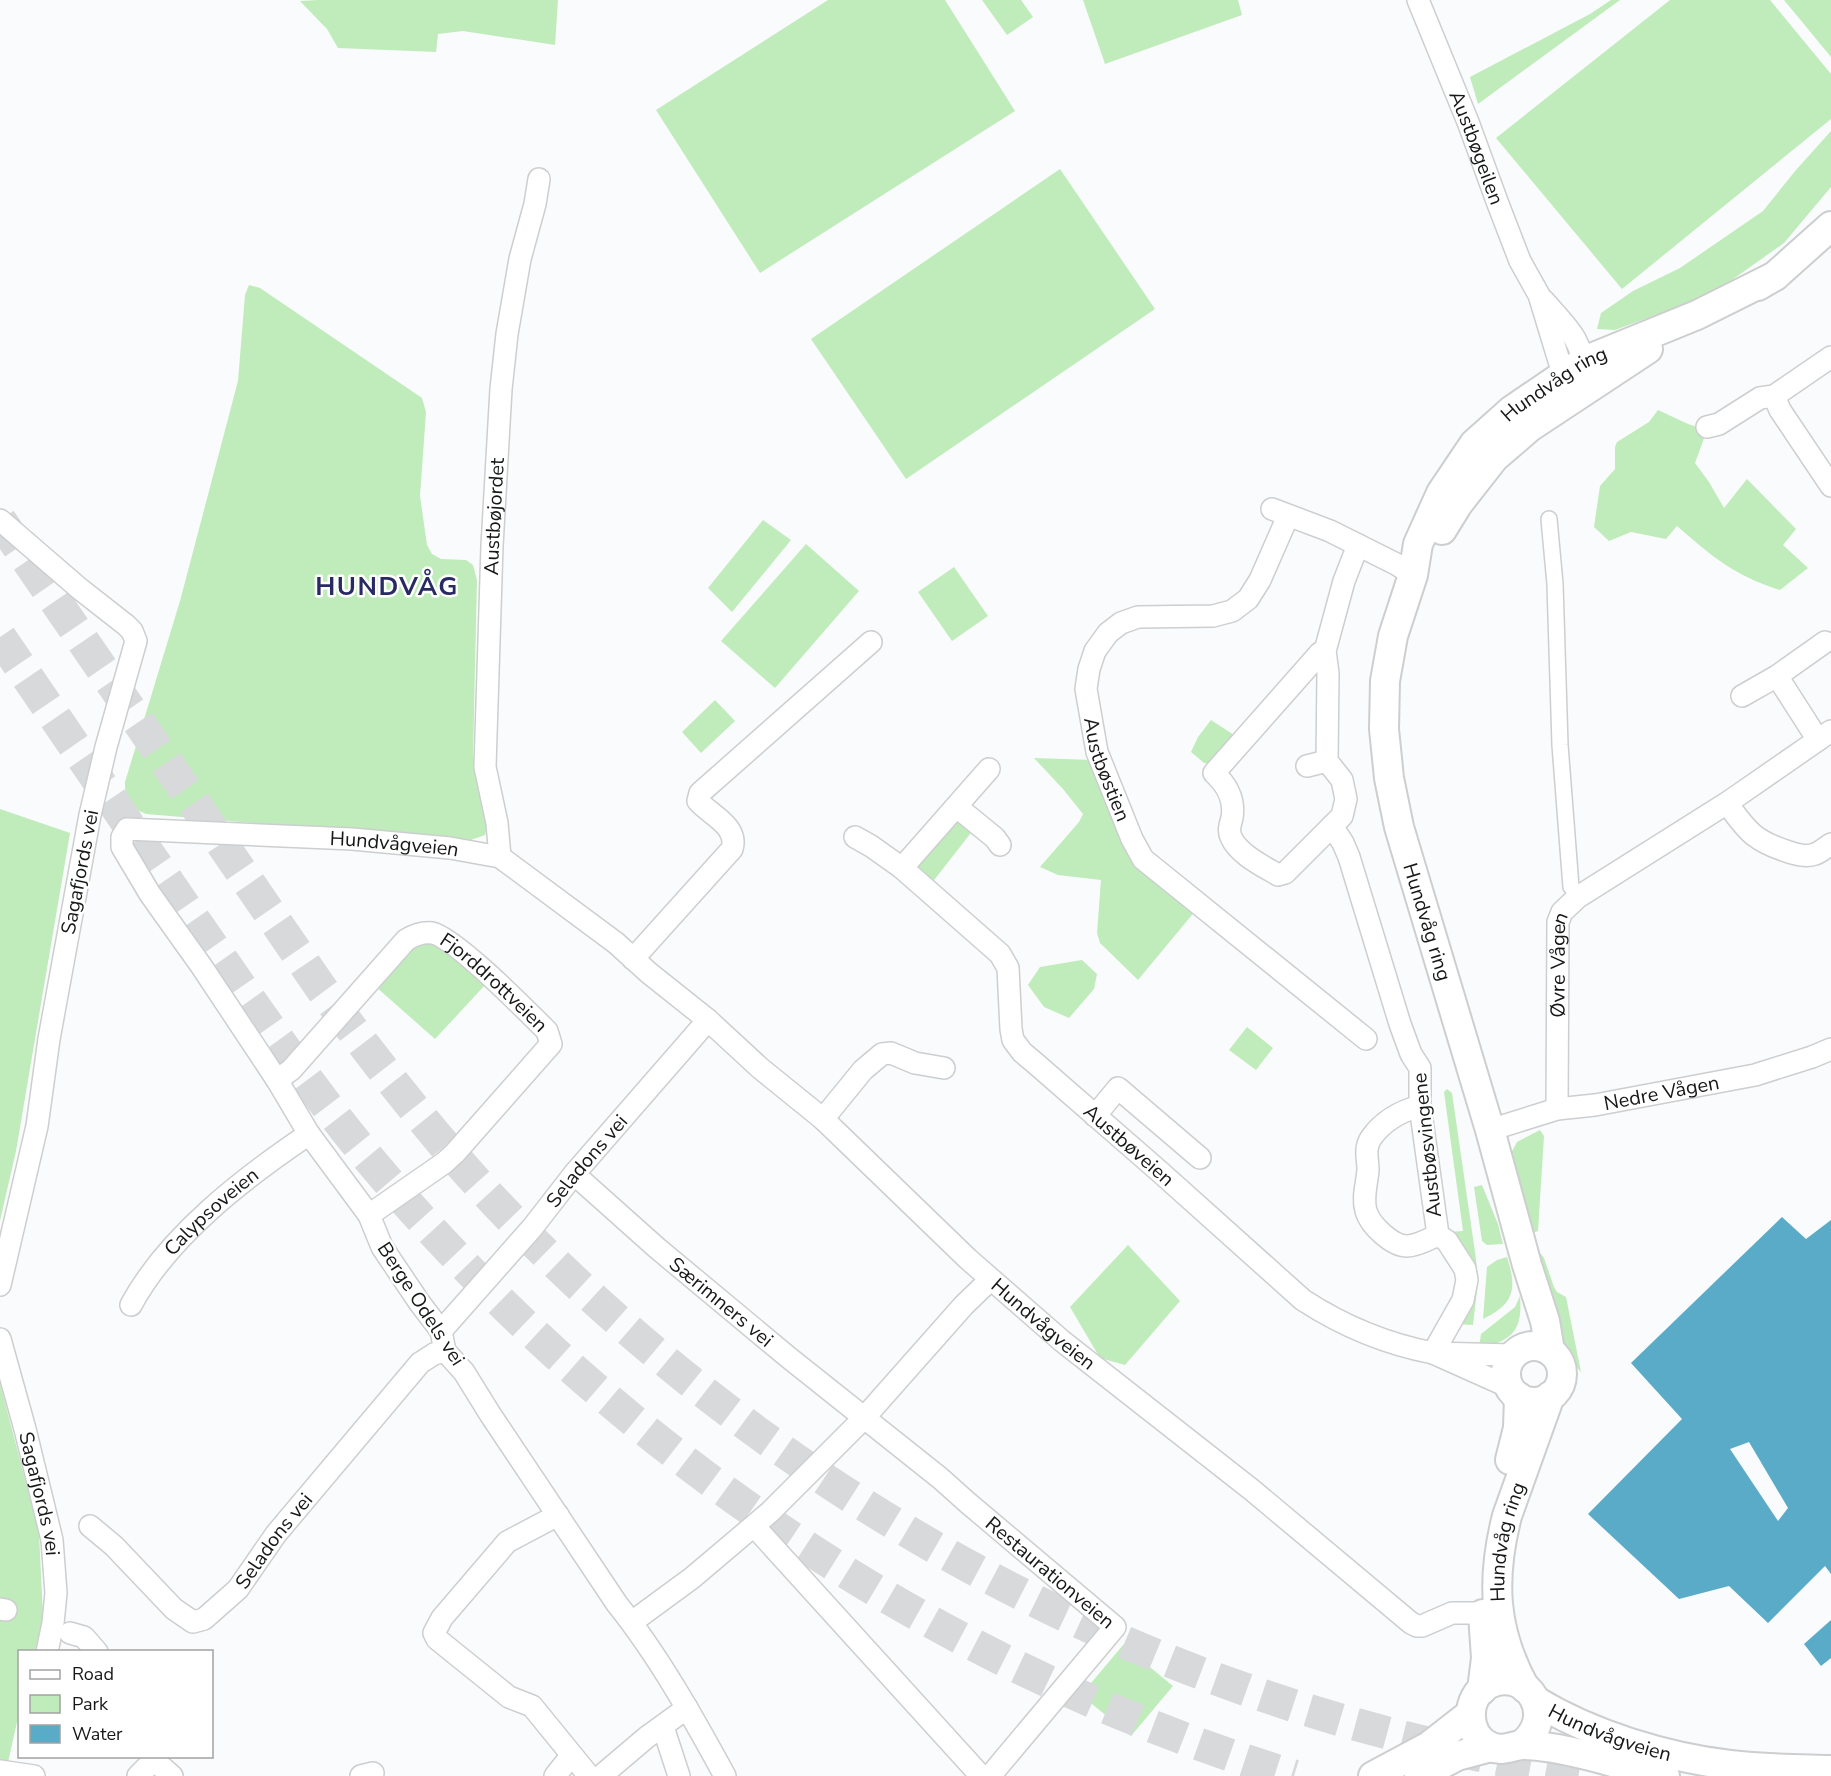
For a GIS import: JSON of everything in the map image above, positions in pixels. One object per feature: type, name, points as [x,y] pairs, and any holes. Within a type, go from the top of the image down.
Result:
[{"type":"main road","name":"Hundvåg ring","points":[[1550,1351],[1545,1321],[1527,1265],[1490,1130],[1408,858],[1389,778],[1384,729],[1385,681],[1393,636],[1413,575],[1458,504],[1494,458],[1530,427],[1576,376],[1628,361],[1775,276],[1831,226]]},
{"type":"main road","name":"Hundvåg ring","points":[[1516,1353],[1526,1323],[1527,1265]]},
{"type":"main road","points":[[1531,1346],[1550,1351],[1558,1361],[1561,1374],[1558,1386],[1550,1396],[1534,1402],[1514,1392],[1506,1370],[1516,1353],[1531,1346]]},
{"type":"main road","name":"Hundvåg ring","points":[[1476,1702],[1486,1658],[1483,1572],[1498,1500],[1518,1428],[1514,1392]]},
{"type":"main road","name":"Hundvåg ring","points":[[1531,1695],[1514,1668],[1504,1640],[1498,1604],[1497,1574],[1507,1516],[1550,1396]]},
{"type":"main road","points":[[1373,1776],[1429,1746],[1476,1702],[1490,1684],[1508,1681],[1531,1695],[1538,1721],[1535,1731],[1521,1745],[1512,1749],[1491,1747],[1457,1756],[1419,1776]]},
{"type":"main road","name":"Hundvågveien","points":[[1531,1695],[1558,1715],[1585,1727],[1692,1758],[1730,1765],[1831,1770]]},
{"type":"main road","points":[[1476,1702],[1476,1734],[1482,1742],[1491,1747]]},
{"type":"main road","name":"Hundvågveien","points":[[1521,1745],[1573,1752],[1665,1776]]},
{"type":"street","name":"Austbøgeilen","points":[[1418,0],[1468,122],[1520,261],[1539,295],[1575,337],[1576,376]]},
{"type":"street","name":"Austbøjordet","points":[[500,857],[497,823],[485,767],[492,546],[501,389],[512,299],[539,179]]},
{"type":"street","points":[[1707,427],[1719,424],[1760,398],[1774,396],[1831,357]]},
{"type":"street","points":[[1774,396],[1831,486]]},
{"type":"street","name":"Austbøstien","points":[[1358,546],[1330,531],[1280,512],[1260,580],[1248,599],[1232,611],[1213,616],[1138,617],[1121,623],[1108,633],[1095,651],[1086,689],[1097,752],[1132,840],[1143,859],[1366,1039]]},
{"type":"street","name":"Øvre Vågen","points":[[1549,519],[1555,584],[1560,745],[1571,887]]},
{"type":"street","name":"Sagafjords vei","points":[[0,520],[126,625],[132,631],[136,641],[106,747],[90,815],[49,1038],[37,1126],[0,1285]]},
{"type":"street","points":[[1325,651],[1320,653],[1215,773],[1228,789],[1233,801],[1229,829],[1234,843],[1278,875],[1285,873],[1332,826],[1341,816],[1346,800],[1342,780],[1317,763],[1328,673],[1325,651],[1344,581],[1358,546],[1396,564],[1413,575]]},
{"type":"street","points":[[633,958],[732,849],[734,839],[731,831],[698,801],[700,793],[871,642]]},
{"type":"street","points":[[1742,696],[1777,676],[1825,642]]},
{"type":"street","points":[[1777,676],[1825,736]]},
{"type":"street","name":"Øvre Vågen","points":[[1557,1109],[1558,922],[1562,912],[1578,897],[1727,803],[1825,736]]},
{"type":"street","points":[[902,868],[989,769]]},
{"type":"street","points":[[1727,803],[1741,824],[1765,844],[1806,856],[1814,855],[1831,844]]},
{"type":"street","points":[[957,807],[995,838],[1000,845]]},
{"type":"street","points":[[1232,816],[1253,807]]},
{"type":"street","name":"Austbøsvingene","points":[[1332,826],[1349,857],[1400,1024],[1411,1054],[1420,1068],[1420,1106],[1438,1235],[1447,1241],[1465,1269],[1467,1280],[1463,1300],[1433,1353]]},
{"type":"street","name":"Hundvågveien","points":[[124,832],[127,829],[137,828],[210,834],[352,839],[450,848],[500,857],[616,943],[708,1020],[760,1068],[823,1119],[990,1280],[1062,1341],[1252,1490],[1415,1625],[1422,1626],[1452,1613],[1483,1613]]},
{"type":"street","name":"Berge Odels vei","points":[[124,832],[122,847],[135,869],[277,1080],[309,1134],[369,1215],[382,1247],[490,1414],[632,1622],[687,1708],[725,1776]]},
{"type":"street","name":"Austbøveien","points":[[855,837],[902,868],[1000,954],[1008,968],[1011,1029],[1016,1045],[1303,1300],[1361,1333],[1411,1349],[1433,1353],[1516,1353]]},
{"type":"street","name":"Fjorddrottveien","points":[[277,1080],[299,1061],[406,940],[424,933],[435,933],[445,939],[471,960],[547,1031],[550,1044],[455,1153],[369,1215]]},
{"type":"street","name":"Seladons vei","points":[[91,1534],[126,1558],[174,1609],[193,1622],[204,1619],[238,1589],[276,1534],[420,1363],[434,1354],[574,1174],[708,1020]]},
{"type":"street","name":"Nedre Vågen","points":[[1490,1130],[1557,1109],[1595,1105],[1755,1075],[1831,1049]]},
{"type":"street","points":[[823,1119],[863,1070],[882,1054],[891,1053],[915,1063],[944,1068]]},
{"type":"street","points":[[1095,1116],[1118,1088],[1200,1158]]},
{"type":"street","points":[[1420,1106],[1405,1110],[1388,1120],[1371,1138],[1366,1149],[1368,1170],[1364,1188],[1366,1210],[1370,1220],[1395,1242],[1407,1246],[1438,1235]]},
{"type":"street","name":"Calypsoveien","points":[[131,1305],[151,1274],[179,1239],[225,1197],[309,1134]]},
{"type":"street","name":"Særimners vei","points":[[583,1182],[657,1248],[864,1418]]},
{"type":"street","points":[[632,1622],[692,1578],[754,1526],[864,1418],[964,1305],[990,1280]]},
{"type":"street","name":"Sagafjords vei","points":[[0,1339],[52,1540],[56,1593],[47,1650]]},
{"type":"street","name":"Austbøveien","points":[[1433,1353],[1514,1392]]},
{"type":"street","name":"Restaurationveien","points":[[864,1418],[940,1478],[1115,1627],[990,1776]]},
{"type":"street","points":[[558,1515],[507,1542],[442,1618],[434,1633],[437,1640],[509,1697],[532,1706],[589,1776]]},
{"type":"street","points":[[754,1526],[981,1776]]},
{"type":"street","points":[[70,1633],[84,1637],[95,1650]]},
{"type":"street","points":[[601,1776],[687,1708]]},
{"type":"street","points":[[663,1726],[679,1776]]},
{"type":"street","points":[[555,1776],[571,1756]]},
{"type":"street","points":[[138,1776],[156,1759],[172,1776]]},
{"type":"green space","points":[[558,0],[555,45],[463,31],[438,34],[436,52],[338,48],[327,29],[300,1]]},
{"type":"green space","points":[[828,0],[945,0],[1015,111],[760,273],[656,110]]},
{"type":"green space","points":[[982,0],[1021,0],[1033,17],[1007,35]]},
{"type":"green space","points":[[1083,0],[1238,0],[1242,15],[1105,64]]},
{"type":"green space","points":[[1611,0],[1620,0],[1478,104],[1470,77],[1590,14]]},
{"type":"green space","points":[[1670,0],[1770,0],[1831,74],[1831,119],[1622,289],[1496,138]]},
{"type":"green space","points":[[1784,0],[1831,0],[1831,57]]},
{"type":"green space","points":[[1831,131],[1831,187],[1784,243],[1729,282],[1686,304],[1615,330],[1597,329],[1601,313],[1633,291],[1680,268],[1763,211]]},
{"type":"green space","points":[[1060,169],[1155,309],[906,479],[811,339]]},
{"type":"green space","points":[[249,285],[260,288],[422,398],[426,412],[420,496],[427,545],[432,554],[441,559],[466,560],[473,565],[477,580],[473,756],[489,818],[485,835],[468,841],[146,814],[131,806],[127,799],[125,782],[180,601],[238,381],[245,295]]},
{"type":"green space","points":[[1658,410],[1707,430],[1695,463],[1724,508],[1747,479],[1796,529],[1783,545],[1808,568],[1780,590],[1749,578],[1724,564],[1677,526],[1666,539],[1631,532],[1609,541],[1594,527],[1600,486],[1615,469],[1617,442],[1649,422]]},
{"type":"green space","points":[[763,520],[791,540],[732,612],[708,588]]},
{"type":"green space","points":[[806,544],[859,591],[775,688],[721,641]]},
{"type":"green space","points":[[954,567],[988,616],[952,641],[918,592]]},
{"type":"green space","points":[[715,700],[735,721],[701,753],[682,732]]},
{"type":"green space","points":[[1211,720],[1237,737],[1210,763],[1204,763],[1191,752],[1198,737]]},
{"type":"green space","points":[[1034,758],[1093,760],[1116,815],[1196,910],[1138,980],[1100,943],[1097,933],[1101,880],[1058,875],[1040,867],[1079,822],[1083,814]]},
{"type":"green space","points":[[0,809],[70,833],[16,1151],[0,1221]]},
{"type":"green space","points":[[959,819],[974,829],[931,884],[916,870],[917,863],[948,824]]},
{"type":"green space","points":[[431,942],[442,946],[486,984],[435,1039],[375,986],[410,946]]},
{"type":"green space","points":[[1082,960],[1097,974],[1094,989],[1069,1018],[1044,1007],[1028,985],[1040,967]]},
{"type":"green space","points":[[1247,1027],[1273,1048],[1256,1070],[1229,1050]]},
{"type":"green space","points":[[1447,1089],[1452,1093],[1476,1259],[1478,1282],[1473,1325],[1457,1324],[1474,1267],[1468,1253],[1446,1232],[1463,1231],[1444,1092]]},
{"type":"green space","points":[[1540,1130],[1544,1136],[1538,1231],[1532,1233],[1509,1157],[1517,1142]]},
{"type":"green space","points":[[1482,1185],[1498,1224],[1503,1244],[1487,1245],[1482,1241],[1474,1187]]},
{"type":"green space","points":[[1128,1245],[1180,1301],[1125,1365],[1100,1358],[1070,1307]]},
{"type":"green space","points":[[1535,1251],[1544,1258],[1557,1292],[1566,1297],[1581,1372],[1571,1361],[1557,1332]]},
{"type":"green space","points":[[1507,1257],[1512,1278],[1511,1294],[1502,1307],[1483,1319],[1487,1267]]},
{"type":"green space","points":[[1520,1296],[1520,1318],[1513,1332],[1500,1342],[1479,1347],[1481,1334],[1515,1307]]},
{"type":"green space","points":[[0,1383],[39,1533],[43,1616],[35,1650],[18,1650],[18,1718],[5,1776],[0,1776]]},
{"type":"green space","points":[[1123,1645],[1173,1686],[1131,1736],[1081,1695]]},
{"type":"water","points":[[1782,1217],[1806,1239],[1831,1220],[1831,1574],[1825,1566],[1768,1623],[1729,1586],[1679,1599],[1588,1514],[1682,1419],[1631,1363]],"holes":[[[1749,1442],[1788,1508],[1778,1521],[1730,1449]]]},
{"type":"water","points":[[1831,1620],[1831,1658],[1821,1666],[1804,1644]]},
{"type":"tunnel","points":[[0,520],[321,988],[416,1111],[518,1226],[613,1316],[713,1399],[819,1476],[930,1544],[1045,1605],[1163,1658],[1286,1703],[1411,1739],[1502,1760],[1593,1776]]},
{"type":"tunnel","points":[[0,637],[201,930],[329,1109],[375,1166],[469,1270],[570,1366],[677,1456],[791,1537],[910,1610],[1034,1675],[1162,1730],[1294,1776]]},
{"type":"district","name":"HUNDVÅG","points":[[387,586]]}]
